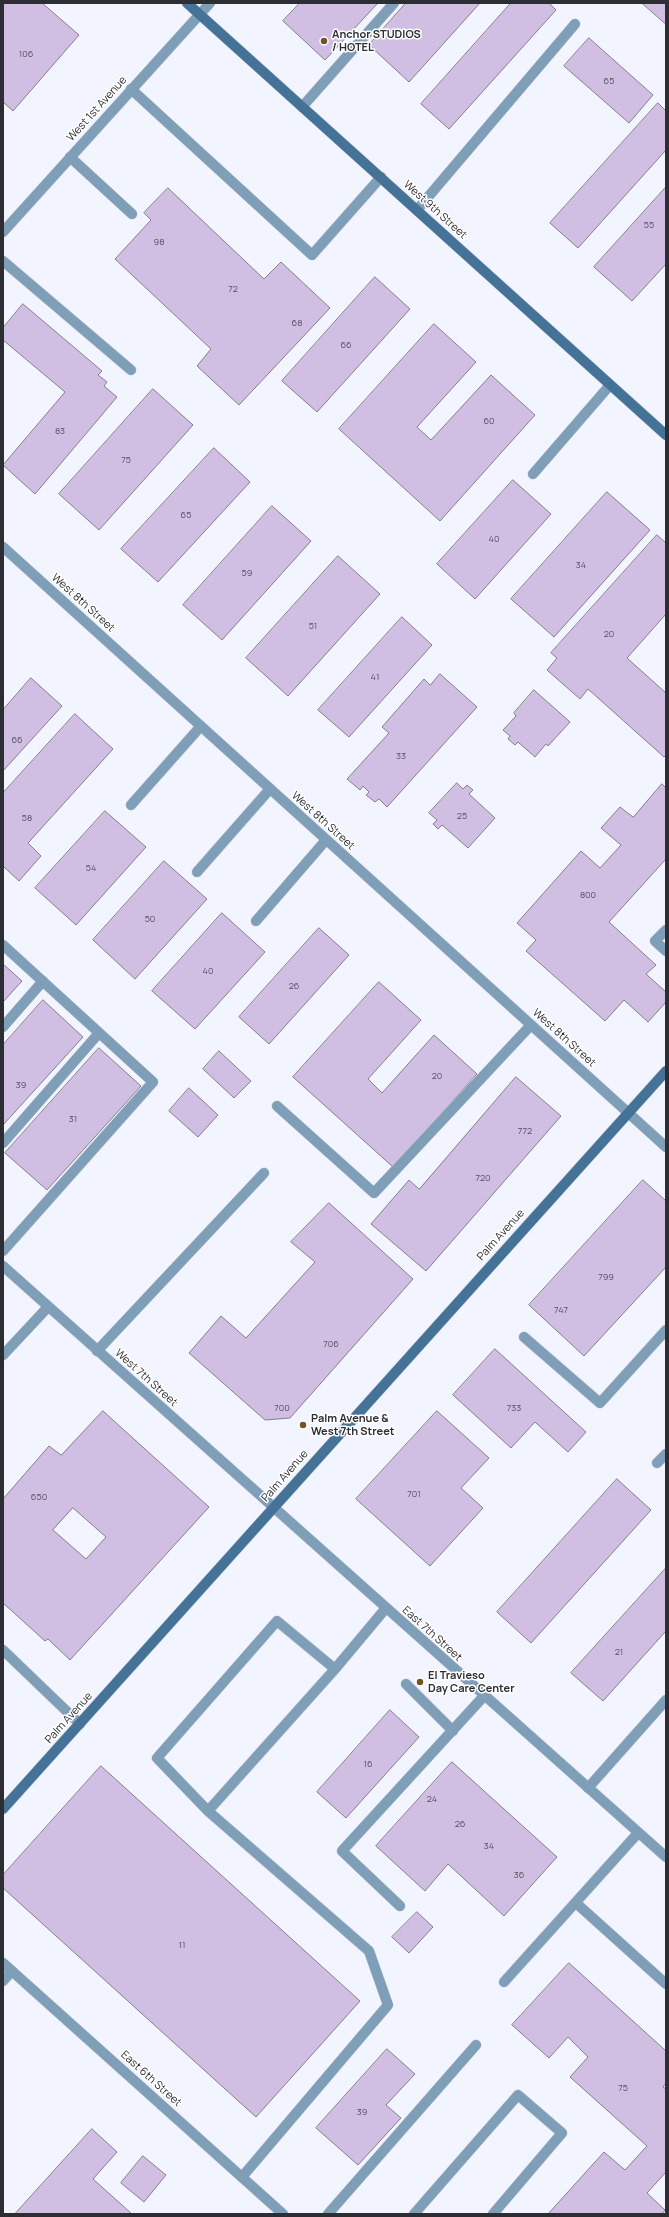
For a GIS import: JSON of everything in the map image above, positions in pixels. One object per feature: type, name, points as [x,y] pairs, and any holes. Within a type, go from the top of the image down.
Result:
[{"type":"main road","name":"West 9th Street","points":[[187,3],[666,435]]},
{"type":"main road","name":"Palm Avenue","points":[[3,1809],[666,1070]]},
{"type":"street","name":"West 1st Avenue","points":[[3,232],[210,3]]},
{"type":"street","points":[[302,107],[394,3]]},
{"type":"street","points":[[417,210],[576,24]]},
{"type":"street","points":[[131,89],[312,255],[381,177]]},
{"type":"street","points":[[70,157],[132,214]]},
{"type":"street","points":[[3,261],[131,370]]},
{"type":"street","points":[[533,474],[610,385]]},
{"type":"street","name":"West 8th Street","points":[[3,547],[666,1147]]},
{"type":"street","points":[[131,805],[201,726]]},
{"type":"street","points":[[197,872],[270,789]]},
{"type":"street","points":[[256,921],[326,840]]},
{"type":"street","points":[[666,930],[655,941],[666,950]]},
{"type":"street","points":[[3,945],[153,1082],[3,1251]]},
{"type":"street","points":[[3,1027],[43,981]]},
{"type":"street","points":[[278,1106],[374,1193],[531,1025]]},
{"type":"street","points":[[3,1143],[99,1033]]},
{"type":"street","points":[[98,1351],[264,1173]]},
{"type":"street","name":"West 7th Street","points":[[3,1266],[273,1507]]},
{"type":"street","points":[[3,1355],[48,1307]]},
{"type":"street","points":[[524,1337],[600,1403],[666,1330]]},
{"type":"street","points":[[657,1463],[666,1454]]},
{"type":"street","name":"East 7th Street","points":[[273,1507],[666,1858]]},
{"type":"street","points":[[208,1811],[335,1669],[386,1608]]},
{"type":"street","points":[[242,2177],[388,2006],[369,1951],[208,1811],[156,1758],[277,1621],[335,1669]]},
{"type":"street","points":[[3,1650],[80,1724]]},
{"type":"street","points":[[406,1684],[453,1731]]},
{"type":"street","points":[[400,1906],[342,1851],[484,1696]]},
{"type":"street","points":[[588,1788],[666,1700]]},
{"type":"street","points":[[504,1982],[638,1833]]},
{"type":"street","points":[[576,1902],[666,1984]]},
{"type":"street","name":"East 6th Street","points":[[3,1963],[283,2214]]},
{"type":"street","points":[[3,1981],[12,1971]]},
{"type":"street","points":[[328,2214],[476,2045]]},
{"type":"street","points":[[414,2214],[518,2095],[562,2133],[493,2214]]},
{"type":"building","points":[[3,3],[42,3],[79,35],[13,111],[3,102]]},
{"type":"building","name":"Anchor STUDIOS / HOTEL","points":[[300,3],[378,3],[325,60],[283,21]]},
{"type":"building","points":[[406,3],[480,3],[409,82],[369,45]]},
{"type":"building","points":[[511,3],[549,3],[556,10],[449,129],[421,104]]},
{"type":"building","points":[[642,3],[666,3],[666,24]]},
{"type":"building","points":[[589,38],[653,95],[629,123],[564,66]]},
{"type":"building","points":[[658,103],[666,111],[666,150],[578,248],[550,223]]},
{"type":"building","points":[[666,187],[666,264],[632,301],[594,267]]},
{"type":"building","points":[[168,188],[264,279],[281,262],[330,308],[239,405],[197,366],[211,349],[115,259],[151,220],[144,213]]},
{"type":"building","points":[[375,277],[410,309],[317,412],[282,381]]},
{"type":"building","points":[[23,304],[102,371],[98,375],[107,382],[104,386],[117,397],[35,494],[3,465],[65,392],[3,340],[3,328]]},
{"type":"building","points":[[434,324],[476,362],[417,427],[431,440],[491,375],[535,415],[440,521],[339,429]]},
{"type":"building","points":[[153,389],[193,425],[99,530],[59,494]]},
{"type":"building","points":[[214,448],[250,482],[158,582],[121,549]]},
{"type":"building","points":[[513,480],[551,514],[475,599],[437,564]]},
{"type":"building","points":[[607,492],[650,530],[554,637],[511,599]]},
{"type":"building","points":[[272,506],[311,541],[222,640],[183,605]]},
{"type":"building","points":[[657,535],[666,543],[666,614],[627,658],[666,693],[666,755],[664,757],[588,689],[580,699],[547,670],[557,658],[551,653]]},
{"type":"building","points":[[338,556],[380,594],[288,696],[246,658]]},
{"type":"building","points":[[402,617],[432,645],[349,737],[318,710]]},
{"type":"building","points":[[440,674],[477,707],[387,807],[379,799],[375,802],[366,795],[369,792],[363,786],[360,790],[347,779],[389,733],[382,727],[424,679],[430,685]]},
{"type":"building","points":[[31,678],[62,706],[3,771],[3,710]]},
{"type":"building","points":[[534,690],[570,722],[548,746],[546,744],[535,757],[518,742],[515,745],[508,739],[510,736],[503,730],[516,716],[514,713]]},
{"type":"building","points":[[75,714],[113,749],[28,843],[41,856],[19,881],[3,866],[3,793]]},
{"type":"building","points":[[457,783],[463,789],[467,785],[473,790],[469,794],[495,818],[468,848],[442,825],[438,829],[433,824],[437,820],[429,813]]},
{"type":"building","points":[[662,784],[666,788],[666,859],[609,922],[656,965],[646,974],[666,992],[666,1002],[648,1022],[624,1000],[605,1021],[526,951],[536,940],[517,923],[581,851],[600,868],[621,845],[601,828],[620,807],[633,817]]},
{"type":"building","points":[[105,811],[146,847],[76,925],[35,888]]},
{"type":"building","points":[[164,861],[207,899],[135,979],[93,940]]},
{"type":"building","points":[[222,913],[265,952],[195,1029],[152,991]]},
{"type":"building","points":[[319,928],[349,955],[269,1044],[239,1017]]},
{"type":"building","points":[[3,964],[22,981],[3,1002]]},
{"type":"building","points":[[379,982],[421,1020],[368,1079],[382,1093],[434,1035],[477,1074],[393,1167],[293,1077]]},
{"type":"building","points":[[43,1000],[83,1037],[3,1125],[3,1045]]},
{"type":"building","points":[[99,1048],[141,1086],[47,1190],[5,1153]]},
{"type":"building","points":[[219,1051],[251,1081],[234,1098],[203,1069]]},
{"type":"building","points":[[516,1077],[561,1116],[426,1271],[371,1224],[409,1180],[419,1189]]},
{"type":"building","points":[[189,1088],[218,1115],[198,1137],[169,1111]]},
{"type":"building","points":[[643,1180],[666,1201],[666,1267],[584,1356],[529,1305]]},
{"type":"building","points":[[329,1203],[413,1279],[290,1418],[265,1420],[189,1353],[221,1316],[246,1338],[315,1262],[291,1242]]},
{"type":"building","points":[[495,1349],[586,1432],[568,1452],[535,1422],[511,1448],[453,1395]]},
{"type":"building","points":[[103,1411],[209,1507],[70,1660],[48,1639],[45,1641],[3,1603],[3,1499],[49,1446],[61,1455]],"holes":[[[73,1508],[106,1537],[86,1559],[53,1530]]]},
{"type":"building","points":[[437,1411],[489,1458],[461,1488],[483,1508],[430,1566],[356,1499]]},
{"type":"building","points":[[617,1479],[651,1510],[531,1643],[497,1612]]},
{"type":"building","points":[[666,1568],[666,1631],[603,1701],[571,1673]]},
{"type":"building","points":[[390,1710],[419,1737],[346,1818],[317,1792]]},
{"type":"building","points":[[452,1762],[557,1857],[504,1916],[448,1864],[425,1891],[376,1846]]},
{"type":"building","points":[[101,1766],[360,2001],[256,2117],[3,1888],[3,1875]]},
{"type":"building","points":[[417,1912],[433,1927],[409,1953],[392,1937]]},
{"type":"building","points":[[569,1963],[666,2051],[666,2083],[663,2087],[666,2089],[666,2172],[647,2193],[665,2210],[662,2214],[548,2214],[604,2152],[625,2170],[647,2146],[570,2077],[588,2057],[568,2037],[549,2058],[512,2025]]},
{"type":"building","points":[[387,2049],[415,2074],[386,2105],[401,2118],[358,2165],[316,2128]]},
{"type":"building","points":[[92,2129],[117,2152],[93,2179],[132,2214],[15,2214]]},
{"type":"building","points":[[143,2156],[166,2175],[144,2202],[121,2183]]},
{"type":"place","name":"Anchor STUDIOS / HOTEL","points":[[324,41]]},
{"type":"place","name":"Palm Avenue & West 7th Street","points":[[303,1425]]},
{"type":"place","name":"El Travieso Day Care Center","points":[[420,1682]]}]
